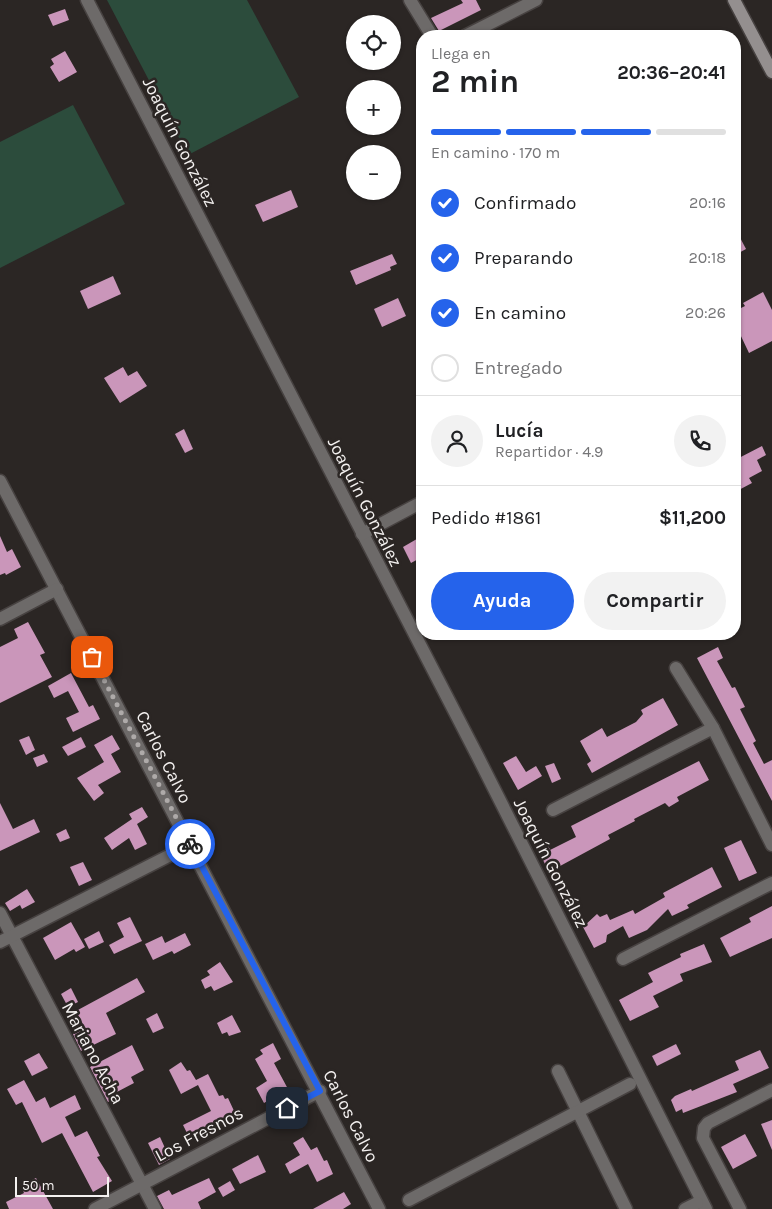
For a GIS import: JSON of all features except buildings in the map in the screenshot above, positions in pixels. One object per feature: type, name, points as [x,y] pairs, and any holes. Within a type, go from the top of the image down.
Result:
[{"type":"street","name":"Joaquín González","points":[[87,0],[416,638]]},
{"type":"street","points":[[410,0],[428,30]]},
{"type":"street","points":[[477,30],[536,0]]},
{"type":"street","points":[[734,0],[772,72]]},
{"type":"street","name":"Carlos Calvo","points":[[0,481],[320,1091],[379,1209]]},
{"type":"street","points":[[362,534],[416,505]]},
{"type":"street","points":[[0,619],[57,589]]},
{"type":"street","name":"Joaquín González","points":[[417,640],[477,755],[701,1206]]},
{"type":"street","points":[[676,668],[713,728],[772,845]]},
{"type":"street","points":[[553,810],[713,728]]},
{"type":"street","points":[[0,942],[190,845]]},
{"type":"street","points":[[623,959],[772,884]]},
{"type":"street","name":"Mariano Acha","points":[[0,913],[155,1209]]},
{"type":"street","points":[[558,1071],[626,1209]]},
{"type":"street","points":[[409,1200],[630,1084]]},
{"type":"street","points":[[740,1209],[703,1138],[704,1128],[708,1123],[772,1090]]},
{"type":"street","name":"Los Fresnos","points":[[95,1209],[320,1091]]},
{"type":"street","points":[[685,1209],[701,1206]]},
{"type":"green space","points":[[107,0],[247,0],[299,97],[188,155]]},
{"type":"green space","points":[[73,105],[125,204],[0,268],[0,142]]},
{"type":"way so far","points":[[92,657],[190,844]]},
{"type":"route","points":[[190,844],[320,1091],[287,1108]]}]
